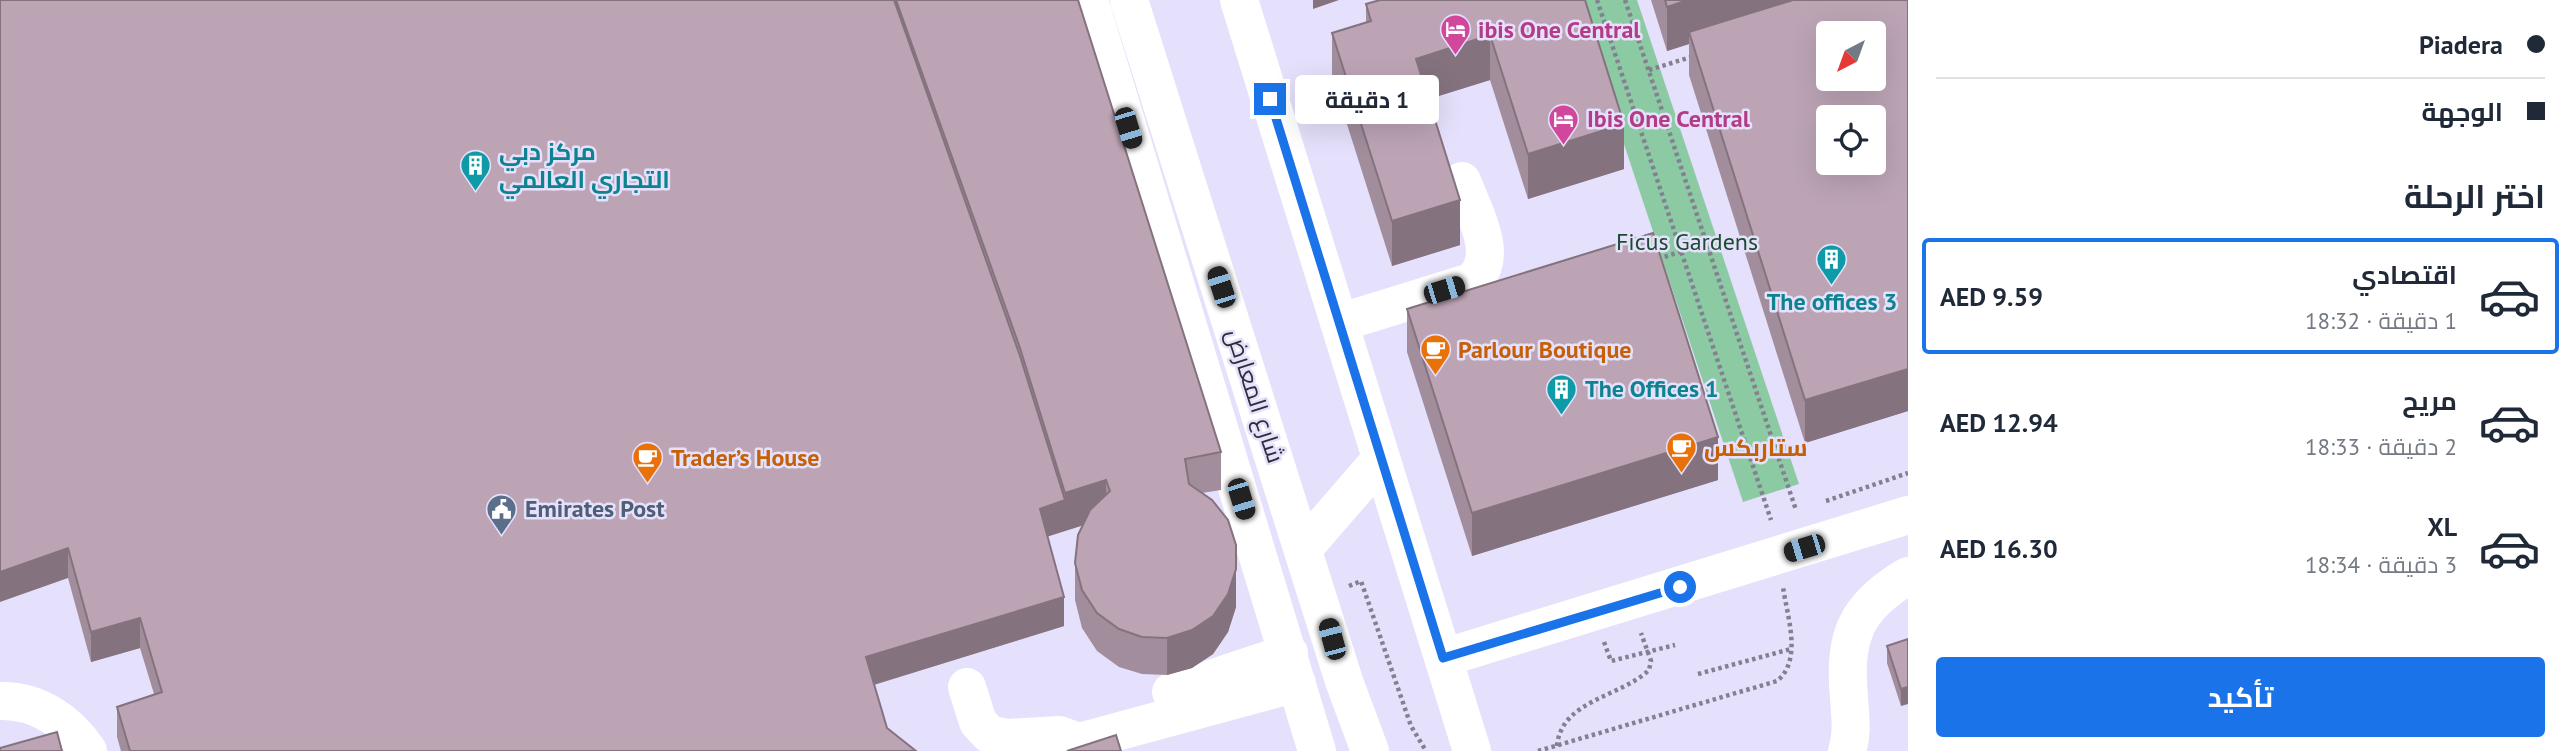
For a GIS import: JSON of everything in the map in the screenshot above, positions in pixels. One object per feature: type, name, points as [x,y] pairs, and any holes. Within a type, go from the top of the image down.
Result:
[{"type":"street","name":"شارع المعارض","points":[[1089,0],[1197,385],[1248,522],[1317,751]]},
{"type":"street","name":"شارع المعارض","points":[[1129,0],[1320,598],[1344,681],[1370,751]]},
{"type":"street","points":[[1240,0],[1472,751]]},
{"type":"street","points":[[1339,323],[1471,282],[1479,276],[1485,267],[1486,249],[1462,181]]},
{"type":"street","points":[[1303,549],[1381,459]]},
{"type":"street","points":[[1218,545],[1287,496]]},
{"type":"street","points":[[1443,658],[1908,515]]},
{"type":"street","points":[[1847,751],[1851,725],[1846,666],[1848,644],[1872,603],[1908,576]]},
{"type":"street","points":[[967,687],[978,722],[989,734],[1006,738],[1059,735],[1084,718],[1199,684],[1293,668]]},
{"type":"street","points":[[0,701],[30,705],[48,712],[64,723],[88,751]]},
{"type":"path","points":[[1538,751],[1769,684],[1784,675],[1792,659],[1779,556],[1771,519],[1597,0]]},
{"type":"path","points":[[1625,0],[1796,510]]},
{"type":"path","points":[[1649,70],[1702,54]]},
{"type":"path","points":[[1654,260],[1707,243]]},
{"type":"path","points":[[1320,598],[1361,581],[1410,726],[1426,751]]},
{"type":"path","points":[[1557,746],[1558,735],[1568,718],[1646,673],[1651,666],[1631,602]]},
{"type":"path","points":[[1603,639],[1611,661],[1675,645]]},
{"type":"path","points":[[1698,674],[1791,649]]},
{"type":"green space","name":"Ficus Gardens","points":[[1576,0],[1637,0],[1799,484],[1743,502]]},
{"type":"building","name":"مركز دبي التجاري العالمي","points":[[0,0],[894,0],[1020,356],[1065,500],[1040,509],[1064,597],[866,657],[887,728],[916,751],[130,751],[117,707],[162,692],[140,618],[91,632],[68,548],[0,572]]},
{"type":"building","points":[[896,0],[1078,0],[1221,452],[1185,459],[1189,484],[1212,500],[1228,520],[1236,545],[1236,569],[1228,594],[1213,616],[1192,630],[1167,638],[1142,637],[1119,629],[1097,613],[1082,590],[1075,563],[1078,535],[1090,510],[1110,491],[1106,480],[1065,493],[1020,348]]},
{"type":"building","name":"Ibis One Central","points":[[1380,0],[1585,0],[1624,124],[1528,154],[1490,35],[1416,59],[1460,200],[1392,221],[1332,33],[1371,21],[1366,4]]},
{"type":"building","points":[[1665,0],[1688,0],[1667,7]]},
{"type":"building","name":"The offices 3","points":[[1793,0],[1908,0],[1908,369],[1805,400],[1689,32]]},
{"type":"building","name":"The Offices 1","points":[[1653,233],[1718,437],[1472,513],[1407,309]]},
{"type":"building","points":[[1908,639],[1908,687],[1901,689],[1887,646]]},
{"type":"building","points":[[57,732],[62,751],[0,751],[0,748]]},
{"type":"building","points":[[1116,735],[1121,751],[1067,751]]},
{"type":"place","name":"ibis One Central","points":[[1455,57]]},
{"type":"place","name":"Ibis One Central","points":[[1564,146]]},
{"type":"place","name":"مركز دبي التجاري العالمي","points":[[476,193]]},
{"type":"place","name":"The offices 3","points":[[1832,287]]},
{"type":"place","name":"Parlour Boutique","points":[[1435,377]]},
{"type":"place","name":"The Offices 1","points":[[1562,416]]},
{"type":"place","name":"ستاربكس","points":[[1681,475]]},
{"type":"place","name":"Trader’s House","points":[[648,485]]},
{"type":"place","name":"Emirates Post","points":[[502,536]]},
{"type":"route","points":[[1270,99],[1443,658],[1680,587]]}]
